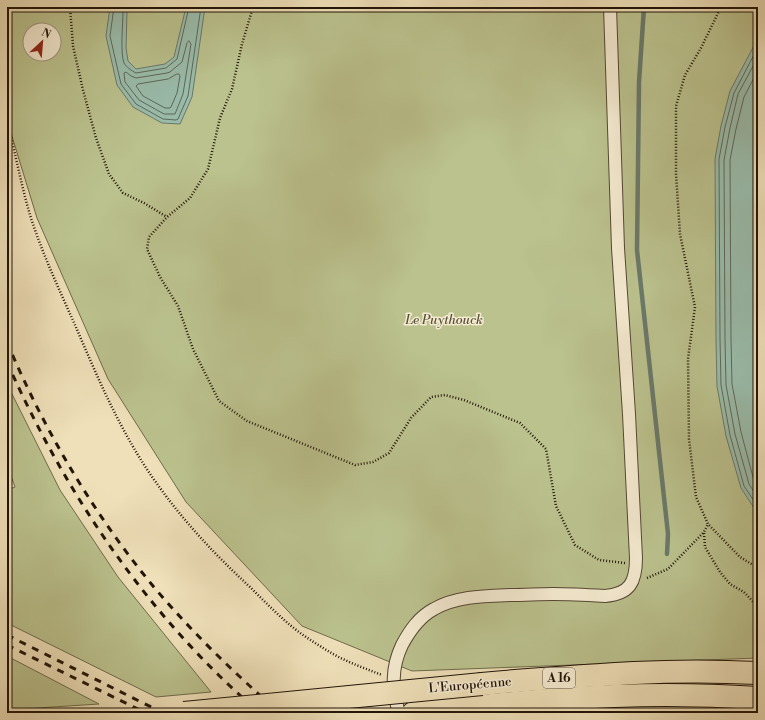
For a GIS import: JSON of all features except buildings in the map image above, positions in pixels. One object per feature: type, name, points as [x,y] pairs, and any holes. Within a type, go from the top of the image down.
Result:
[{"type":"highway","name":"L'Européenne","points":[[184,713],[482,684],[574,677],[644,673],[758,673]]},
{"type":"highway","name":"L'Européenne","points":[[413,713],[566,698],[613,696],[710,696],[758,698]]},
{"type":"street","points":[[399,713],[393,680],[397,659],[408,633],[421,618],[434,609],[443,604],[462,599],[487,596],[553,594],[605,596],[622,592],[631,584],[636,567],[629,414],[618,248],[610,7]]},
{"type":"path","points":[[70,7],[73,46],[83,90],[96,138],[108,174],[124,193],[167,217]]},
{"type":"path","points":[[253,7],[242,44],[232,89],[220,118],[208,169],[190,198],[167,217],[149,237],[147,250],[160,277],[178,306],[193,349],[219,401],[247,421],[355,465],[373,462],[389,453],[411,418],[431,397],[446,395],[464,400],[520,423],[546,449],[556,506],[575,545],[599,560],[622,562],[636,567]]},
{"type":"path","points":[[721,7],[685,75],[676,106],[676,174],[680,234],[695,307],[688,359],[689,439],[696,497],[708,524],[740,557],[758,568]]},
{"type":"path","points":[[7,120],[26,201],[44,254],[114,412],[131,444],[151,475],[172,504],[215,554],[289,624],[333,654],[393,680]]},
{"type":"path","points":[[631,584],[668,569],[704,532],[708,524]]},
{"type":"path","points":[[704,532],[705,547],[720,572],[730,584],[744,592],[758,607]]},
{"type":"green space","name":"Le Puythouck","points":[[7,7],[758,7],[758,658],[412,671],[302,626],[186,502],[108,379],[37,218],[7,120]]},
{"type":"green space","points":[[7,384],[60,490],[118,577],[211,692],[156,697],[7,623],[7,490],[15,487],[7,465]]},
{"type":"green space","points":[[7,656],[99,704],[7,710]]},
{"type":"water","points":[[110,7],[129,7],[127,11],[126,48],[128,61],[136,69],[165,64],[174,57],[186,7],[205,7],[192,97],[180,124],[162,123],[133,107],[117,85],[106,36]]},
{"type":"water","points":[[758,38],[758,514],[741,488],[726,436],[717,386],[715,159],[721,126],[730,91]]},
{"type":"waterway","points":[[644,7],[639,82],[637,250],[668,534],[667,554]]},
{"type":"railway","points":[[7,342],[21,375],[71,470],[90,500],[131,558],[163,598],[217,655],[280,713]]},
{"type":"railway","points":[[7,362],[30,411],[56,460],[114,552],[182,637],[220,676],[260,713]]},
{"type":"railway","points":[[7,635],[164,713]]},
{"type":"railway","points":[[7,645],[146,713]]}]
